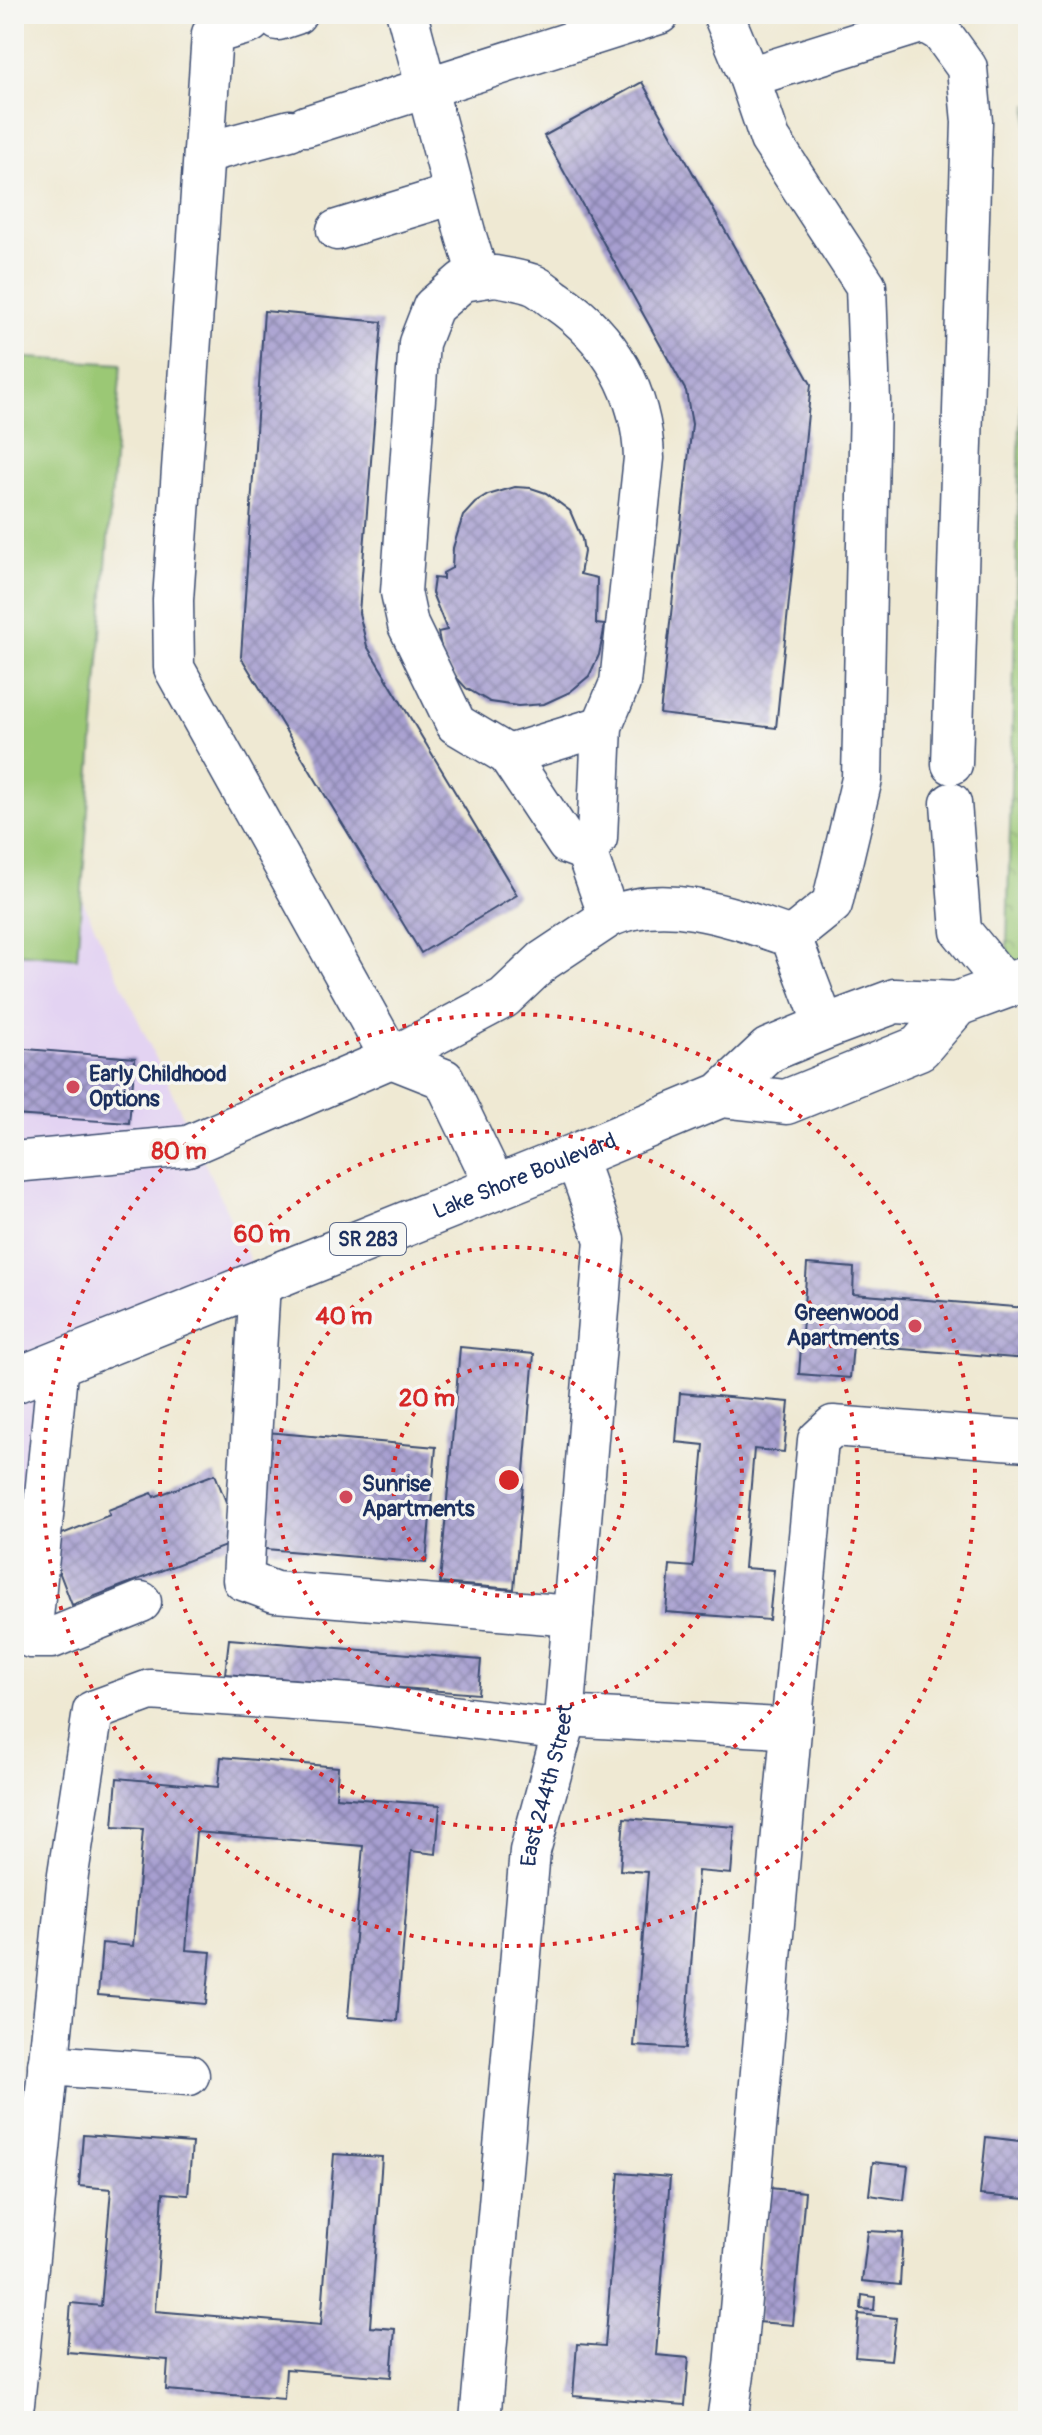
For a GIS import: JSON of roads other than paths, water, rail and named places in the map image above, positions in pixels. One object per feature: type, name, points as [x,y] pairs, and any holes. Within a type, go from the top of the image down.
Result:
[{"type":"main road","name":"Lake Shore Boulevard","points":[[14,1381],[721,1095],[769,1050],[825,1027],[895,1001],[957,1004],[1017,982]]},
{"type":"main road","name":"Lake Shore Boulevard","points":[[721,1095],[786,1102],[919,1048],[957,1004]]},
{"type":"street","points":[[407,14],[479,278]]},
{"type":"street","points":[[204,153],[427,89],[659,14]]},
{"type":"street","points":[[723,14],[770,139],[866,286],[870,401],[862,779],[832,904],[791,937]]},
{"type":"street","points":[[275,19],[212,34],[173,600],[174,668],[391,1058],[444,1079],[496,1187]]},
{"type":"street","points":[[749,77],[890,23],[924,22],[941,32],[967,68],[972,122],[952,784],[961,931],[1017,982]]},
{"type":"street","points":[[337,230],[454,194]]},
{"type":"street","points":[[495,276],[533,284],[572,311],[606,345],[635,401],[643,433],[644,458],[620,683],[602,726],[597,838],[586,851],[567,844],[508,755],[456,724],[408,625],[401,592],[419,343],[433,307],[463,281],[495,276]]},
{"type":"street","points":[[508,755],[602,726]]},
{"type":"street","points":[[586,851],[609,917]]},
{"type":"street","points":[[14,1162],[188,1146],[391,1058],[504,998],[543,961],[609,917],[629,908],[679,907],[729,916],[791,937]]},
{"type":"street","points":[[791,937],[825,1027]]},
{"type":"street","name":"East 244th Street","points":[[480,2421],[530,1851],[564,1723],[605,1240],[575,1156]]},
{"type":"street","points":[[260,1282],[243,1580],[275,1592],[573,1616]]},
{"type":"street","points":[[58,1363],[31,1460],[31,1638],[52,1638],[141,1602]]},
{"type":"street","points":[[727,2421],[735,2367],[818,1440],[833,1426],[1028,1441]]},
{"type":"street","points":[[14,1562],[17,1570],[14,1576]]},
{"type":"street","points":[[14,2404],[68,1874],[93,1711],[150,1690],[564,1723],[781,1728],[792,1719]]},
{"type":"street","points":[[48,2065],[189,2075]]},
{"type":"place","name":"Early Childhood Options","points":[[73,1087]]},
{"type":"place","name":"Greenwood Apartments","points":[[915,1326]]},
{"type":"place","name":"Sunrise Apartments","points":[[346,1497]]}]
